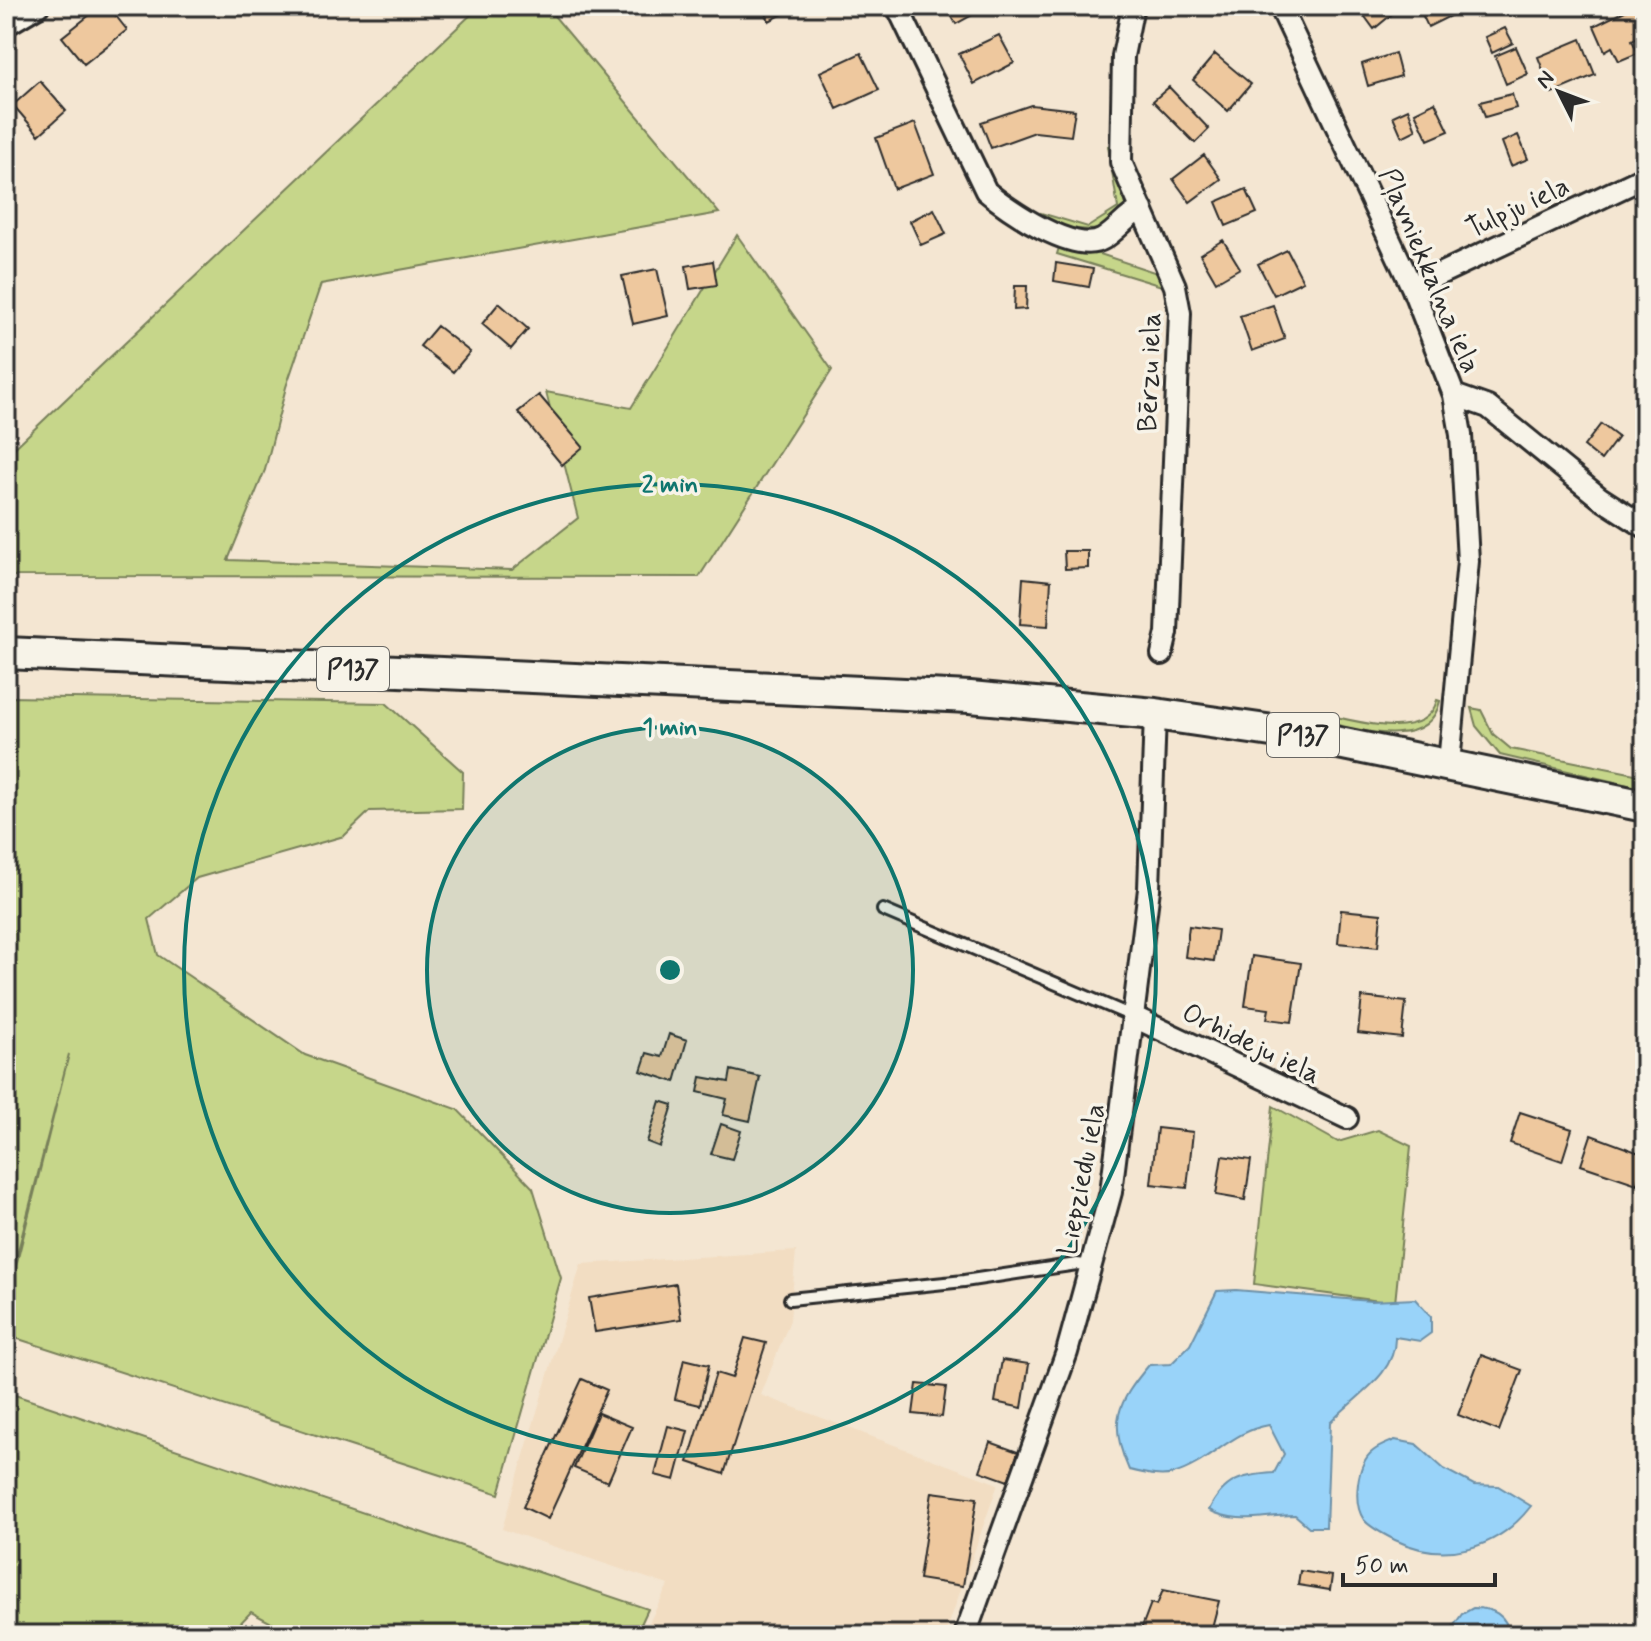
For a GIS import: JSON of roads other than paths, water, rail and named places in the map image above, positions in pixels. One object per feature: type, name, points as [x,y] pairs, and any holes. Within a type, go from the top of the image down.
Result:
[{"type":"main road","name":"P137","points":[[6,653],[970,697],[1155,714],[1300,735],[1449,763],[1645,806]]},
{"type":"street","points":[[6,25],[38,6]]},
{"type":"street","points":[[897,6],[986,191],[1012,213],[1041,229],[1087,242],[1101,241],[1142,209]]},
{"type":"street","name":"Bērzu iela","points":[[1133,6],[1123,56],[1121,162],[1175,286],[1180,313],[1167,633],[1162,654]]},
{"type":"street","name":"Pļavniekkalna iela","points":[[1280,6],[1412,287],[1454,395],[1461,435],[1468,561],[1449,763]]},
{"type":"street","name":"Tulpju iela","points":[[1412,287],[1645,177]]},
{"type":"street","points":[[1454,395],[1488,407],[1600,498],[1645,527]]},
{"type":"street","name":"Liepziedu iela","points":[[965,1635],[1067,1352],[1111,1192],[1149,889],[1155,714]]},
{"type":"street","name":"Orhideju iela","points":[[1132,1016],[1347,1118]]},
{"type":"lane","points":[[883,910],[1132,1016]]},
{"type":"lane","points":[[790,1299],[964,1281],[1077,1264],[1093,1266]]},
{"type":"water","points":[[1217,1291],[1371,1301],[1415,1299],[1431,1317],[1431,1333],[1420,1341],[1395,1337],[1389,1363],[1381,1374],[1330,1423],[1326,1527],[1309,1527],[1295,1515],[1240,1518],[1209,1510],[1228,1485],[1244,1477],[1274,1473],[1284,1454],[1269,1425],[1255,1428],[1198,1463],[1168,1475],[1129,1470],[1118,1426],[1119,1414],[1129,1391],[1149,1365],[1171,1364],[1190,1345]]},
{"type":"water","points":[[1395,1440],[1416,1444],[1444,1469],[1474,1485],[1498,1486],[1531,1506],[1503,1533],[1469,1548],[1433,1551],[1395,1540],[1364,1520],[1357,1494],[1363,1464],[1373,1451]]},
{"type":"water","points":[[1473,1608],[1498,1614],[1510,1635],[1447,1635],[1462,1614]]}]
